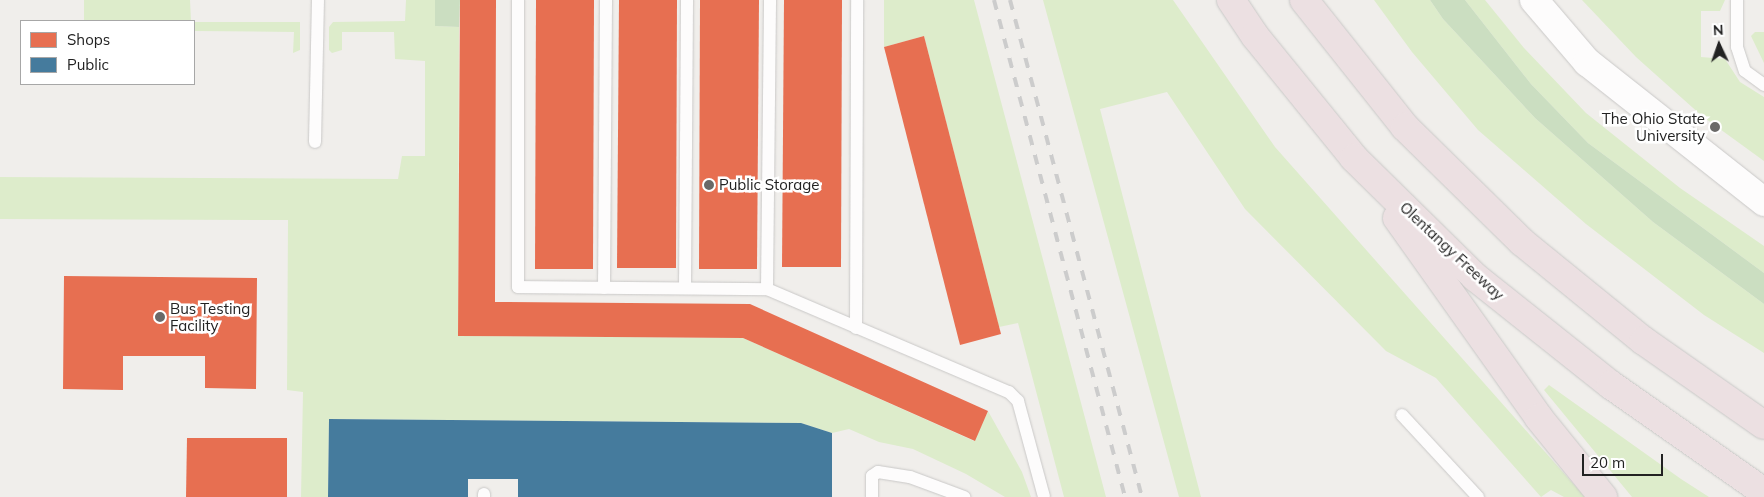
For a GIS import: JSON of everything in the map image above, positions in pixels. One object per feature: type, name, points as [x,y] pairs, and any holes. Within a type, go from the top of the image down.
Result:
[{"type":"highway","name":"Olentangy Freeway","points":[[1231,0],[1354,158],[1476,278],[1610,385],[1764,492]]},
{"type":"highway","points":[[1304,0],[1405,127],[1522,242],[1644,341],[1764,425]]},
{"type":"highway","points":[[1354,158],[1539,418],[1603,497]]},
{"type":"highway","points":[[1644,341],[1764,405]]},
{"type":"street","points":[[1534,0],[1587,62],[1764,202]]},
{"type":"lane","points":[[316,142],[318,0]]},
{"type":"lane","points":[[518,0],[518,287],[767,289],[1009,392],[1018,402],[1044,497]]},
{"type":"lane","points":[[604,288],[606,0]]},
{"type":"lane","points":[[685,288],[687,0]]},
{"type":"lane","points":[[767,289],[770,0]]},
{"type":"lane","points":[[856,328],[857,0]]},
{"type":"lane","points":[[1737,0],[1736,47],[1745,71],[1764,85]]},
{"type":"lane","points":[[1402,414],[1478,497]]},
{"type":"lane","points":[[872,497],[872,476],[878,472],[910,477],[964,497]]},
{"type":"green space","points":[[84,0],[190,0],[191,20],[84,20]]},
{"type":"green space","points":[[406,0],[435,0],[435,26],[459,27],[458,336],[743,338],[974,441],[988,411],[1022,472],[1031,497],[1005,497],[966,474],[913,449],[879,442],[849,429],[832,433],[801,423],[329,419],[328,497],[301,497],[303,392],[287,390],[288,220],[0,219],[0,177],[398,179],[402,156],[425,156],[425,61],[395,59],[394,32],[342,32],[342,50],[332,53],[329,50],[329,27],[333,22],[405,21]]},
{"type":"green space","points":[[435,0],[460,0],[459,27],[435,26]]},
{"type":"green space","points":[[884,0],[974,0],[1106,497],[1064,497],[1018,323],[999,327],[924,36],[884,47]]},
{"type":"green space","points":[[1043,0],[1173,0],[1275,147],[1585,497],[1564,497],[1551,490],[1541,497],[1436,378],[1386,351],[1245,209],[1167,92],[1100,109],[1201,497],[1179,497]]},
{"type":"green space","points":[[1374,0],[1430,0],[1443,19],[1535,118],[1653,222],[1764,304],[1764,353],[1704,315],[1586,224],[1478,130],[1412,52]]},
{"type":"green space","points":[[1430,0],[1465,0],[1531,84],[1588,143],[1764,273],[1764,304],[1653,222],[1535,118],[1443,19]]},
{"type":"green space","points":[[1465,0],[1485,0],[1524,48],[1586,113],[1680,188],[1764,246],[1764,273],[1588,143],[1531,84]]},
{"type":"green space","points":[[1582,0],[1725,0],[1720,11],[1701,11],[1701,57],[1725,59],[1740,82],[1764,97],[1764,161],[1702,116],[1636,57]]},
{"type":"green space","points":[[195,22],[300,22],[300,50],[293,53],[294,32],[195,31]]},
{"type":"green space","points":[[1755,32],[1764,32],[1764,63],[1751,36]]},
{"type":"green space","points":[[1549,385],[1709,497],[1632,497],[1544,390]]},
{"type":"building: Shops","points":[[460,0],[496,0],[495,302],[750,304],[988,411],[975,441],[743,338],[458,336]]},
{"type":"building: Shops","points":[[536,0],[594,0],[593,269],[535,269]]},
{"type":"building: Shops","points":[[619,0],[677,0],[676,268],[617,268]]},
{"type":"building: Shops","points":[[700,0],[759,0],[757,269],[699,269]]},
{"type":"building: Shops","points":[[784,0],[842,0],[841,267],[782,267]]},
{"type":"building: Shops","points":[[924,36],[1001,334],[960,345],[884,47]]},
{"type":"building: Shops","name":"Bus Testing Facility","points":[[64,276],[257,278],[256,389],[205,388],[205,356],[123,356],[123,390],[63,389]]},
{"type":"building: Shops","points":[[187,438],[287,438],[287,497],[186,497]]},
{"type":"building: Public","points":[[329,419],[801,423],[832,433],[832,497],[518,497],[518,479],[468,479],[468,497],[328,497]]},
{"type":"railway","points":[[994,0],[1125,497]]},
{"type":"railway","points":[[1010,0],[1142,497]]},
{"type":"place","name":"The Ohio State University","points":[[1715,127]]},
{"type":"place","name":"Public Storage","points":[[709,185]]},
{"type":"place","name":"Bus Testing Facility","points":[[160,317]]}]
